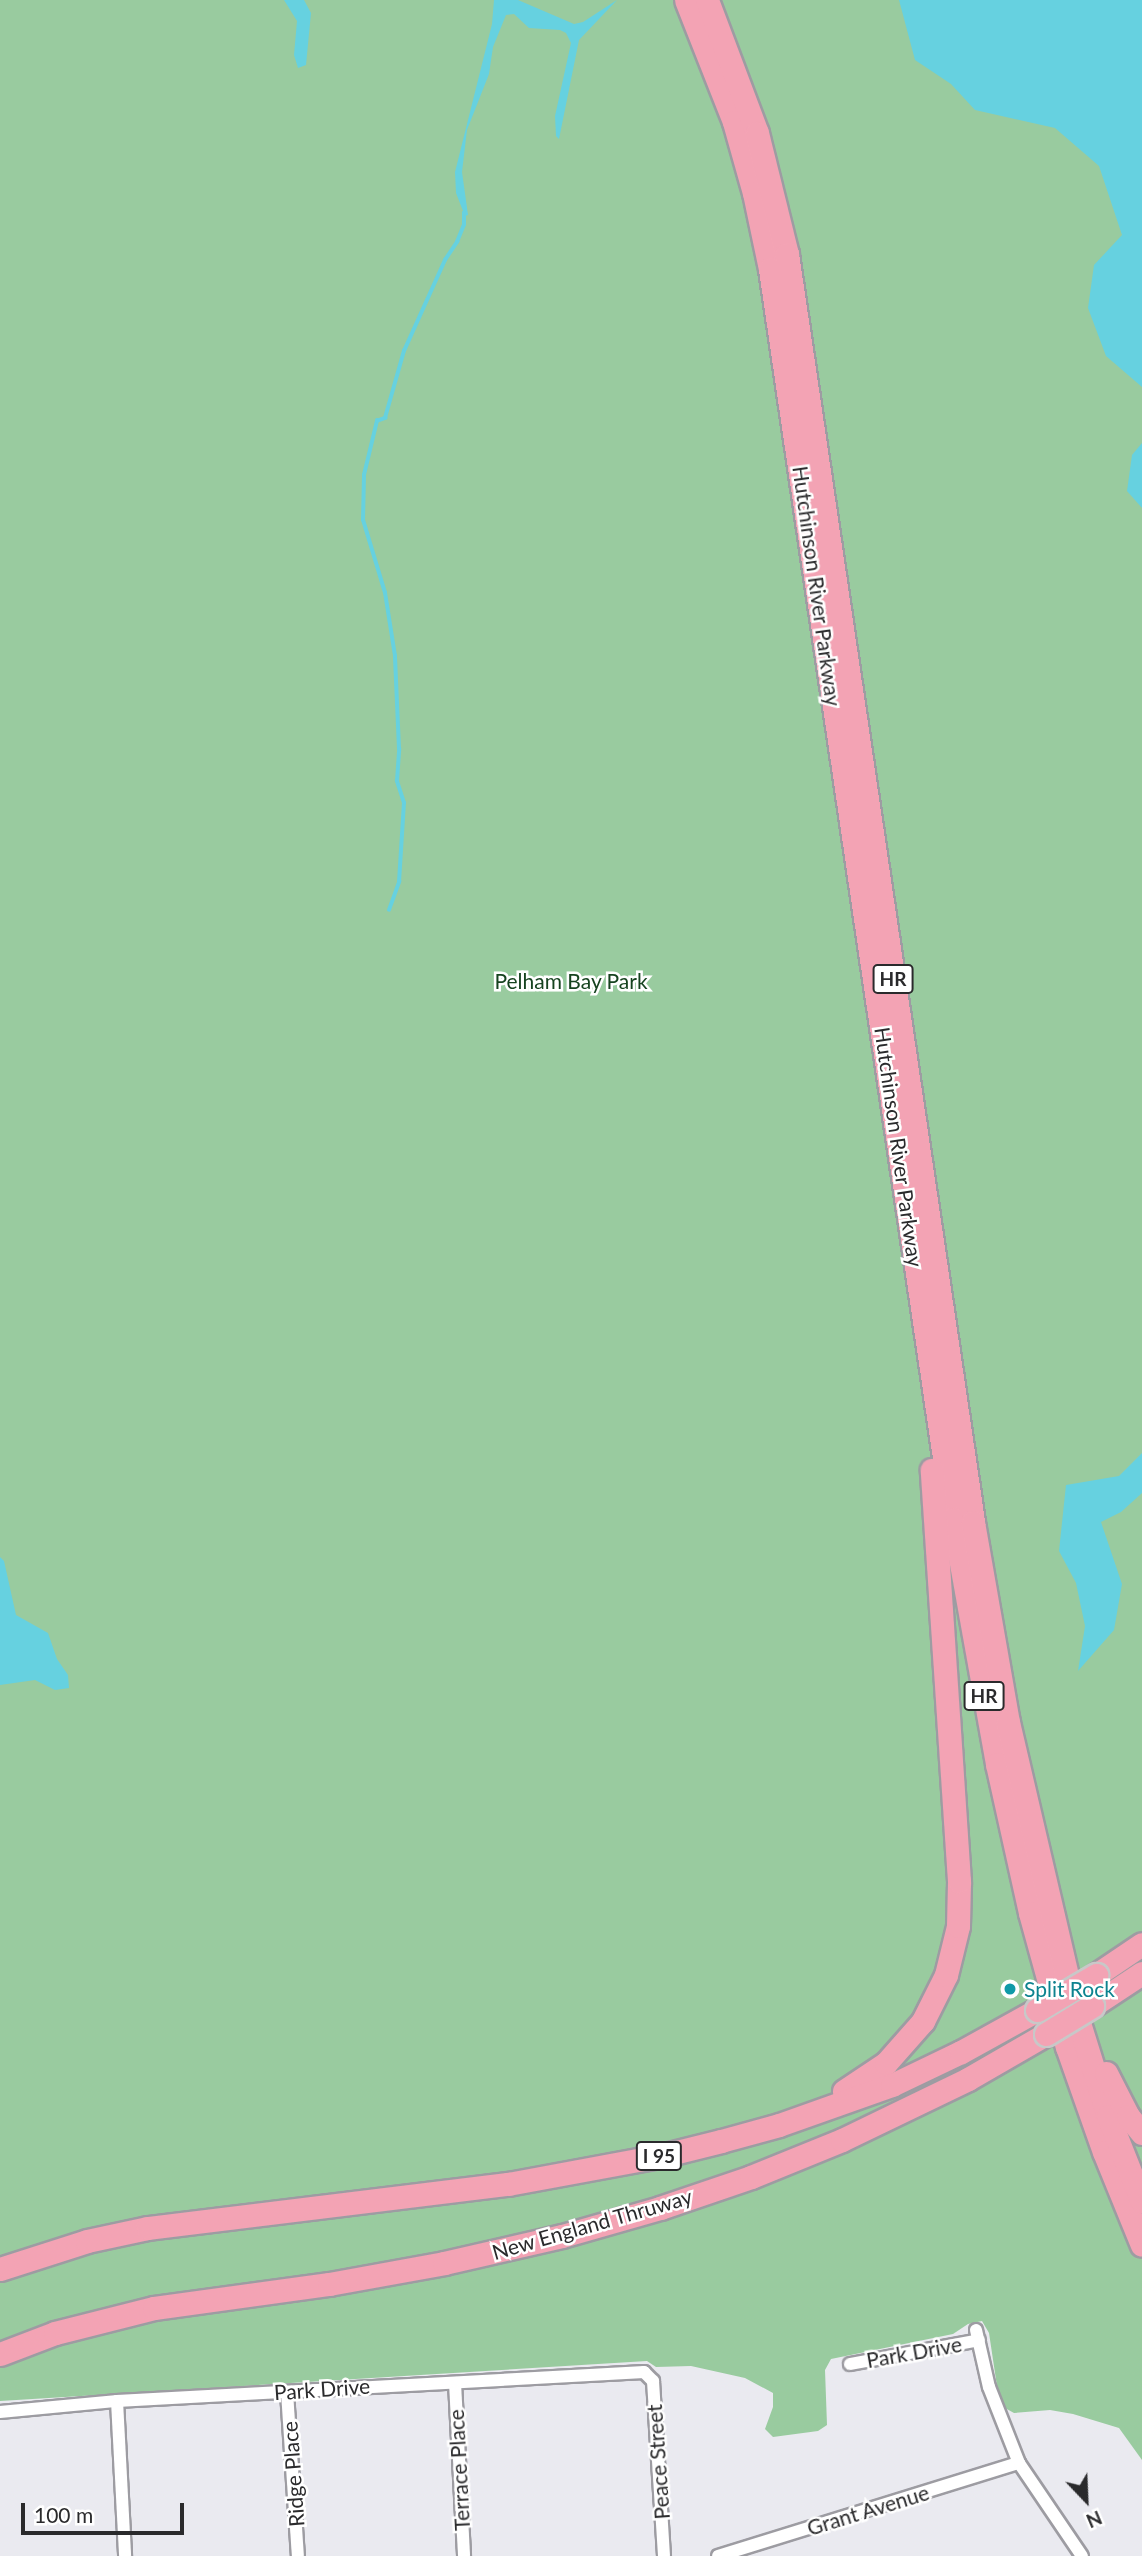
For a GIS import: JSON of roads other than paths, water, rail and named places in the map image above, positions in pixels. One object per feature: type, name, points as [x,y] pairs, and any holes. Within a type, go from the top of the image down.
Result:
[{"type":"highway","name":"Hutchinson River Parkway","points":[[687,0],[734,122],[754,193],[770,270],[938,1415],[977,1662],[1030,1913],[1080,2084],[1142,2245]]},
{"type":"highway","name":"Hutchinson River Parkway","points":[[707,0],[757,133],[787,254],[983,1583],[1023,1794],[1071,1996],[1105,2108],[1142,2202]]},
{"type":"highway","points":[[796,2119],[872,2075],[902,2048],[923,2021],[941,1988],[956,1938],[959,1881],[932,1463],[938,1415]]},
{"type":"highway","name":"I 95","points":[[0,2269],[88,2241],[148,2228],[547,2177],[665,2155],[796,2119],[892,2085],[961,2052],[1096,1975],[1142,1944]]},
{"type":"highway","name":"New England Thruway","points":[[0,2354],[55,2333],[154,2308],[329,2284],[444,2263],[562,2236],[660,2208],[751,2177],[842,2140],[927,2100],[1046,2035],[1139,1978]]},
{"type":"highway","points":[[1071,1996],[1123,2108],[1142,2133]]},
{"type":"street","name":"Park Drive","points":[[850,2364],[977,2335],[989,2387],[1019,2463]]},
{"type":"street","name":"Park Drive","points":[[0,2412],[117,2401],[644,2372]]},
{"type":"street","name":"Peace Street","points":[[644,2372],[653,2381],[664,2556]]},
{"type":"street","name":"Terrace Place","points":[[455,2384],[464,2556]]},
{"type":"street","name":"Ridge Place","points":[[287,2392],[298,2556]]},
{"type":"street","points":[[117,2401],[125,2556]]},
{"type":"street","name":"Grant Avenue","points":[[718,2556],[1019,2463]]},
{"type":"street","points":[[1019,2463],[1082,2556]]},
{"type":"water","points":[[284,0],[304,0],[311,13],[306,65],[298,68],[294,55],[297,21]]},
{"type":"water","points":[[494,0],[518,0],[574,24],[583,22],[617,0],[579,40],[559,139],[556,136],[555,116],[571,43],[566,33],[560,30],[529,28],[514,14],[506,15],[493,47],[489,74],[467,130],[462,172],[468,215],[465,216],[456,193],[455,172],[492,24]]},
{"type":"water","points":[[899,0],[1142,0],[1142,387],[1106,356],[1088,308],[1094,265],[1122,235],[1099,166],[1055,128],[975,110],[951,84],[915,60]]},
{"type":"water","points":[[1142,443],[1142,508],[1127,491],[1132,455]]},
{"type":"water","points":[[1142,1453],[1142,1493],[1121,1512],[1101,1522],[1122,1584],[1114,1630],[1078,1671],[1085,1626],[1076,1583],[1059,1551],[1066,1485],[1119,1476]]},
{"type":"water","points":[[0,1557],[4,1561],[16,1615],[48,1633],[57,1659],[68,1675],[69,1688],[55,1690],[35,1680],[0,1685]]},
{"type":"waterway","points":[[389,910],[399,882],[404,803],[397,781],[399,749],[395,656],[385,593],[363,520],[364,475],[377,421],[385,418],[404,351],[445,260],[457,242],[464,225],[464,213]]},
{"type":"place","name":"Split Rock","points":[[1010,1989]]},
{"type":"park label","name":"Pelham Bay Park","points":[[571,981]]}]
